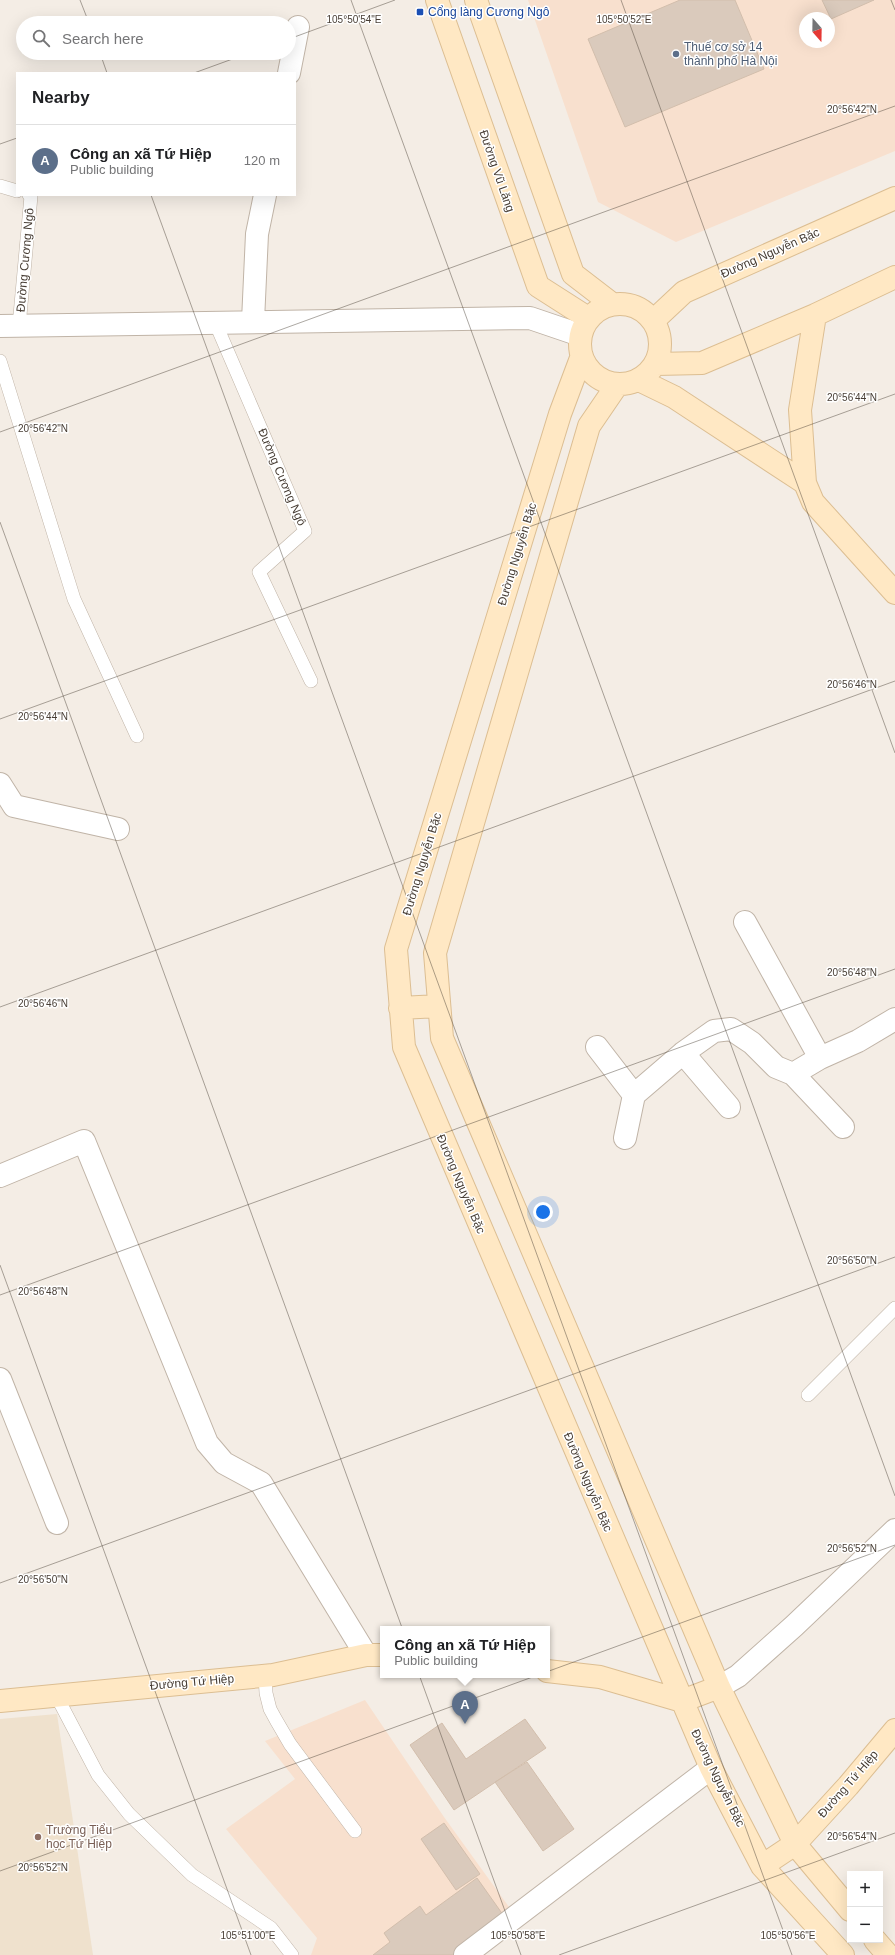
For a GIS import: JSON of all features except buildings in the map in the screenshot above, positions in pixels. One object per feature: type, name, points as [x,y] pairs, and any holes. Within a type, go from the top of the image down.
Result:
[{"type":"main road","name":"Đường Vũ Lăng","points":[[437,0],[538,286],[584,327]]},
{"type":"main road","points":[[476,0],[573,274],[612,304]]},
{"type":"main road","name":"Đường Nguyễn Bặc","points":[[654,321],[684,292],[895,198]]},
{"type":"main road","points":[[656,364],[702,363],[815,315],[895,277]]},
{"type":"main road","points":[[612,304],[628,304],[642,310],[654,321],[660,335],[660,350],[656,364],[639,380],[628,384],[617,385],[602,381],[589,372],[582,358],[579,347],[584,327],[599,309],[612,304]]},
{"type":"main road","points":[[815,315],[800,410],[805,483],[814,502],[892,582]]},
{"type":"main road","name":"Đường Nguyễn Bặc","points":[[582,358],[560,414],[396,949],[404,1047],[711,1768],[762,1866],[843,1955]]},
{"type":"main road","points":[[639,380],[674,397],[805,483]]},
{"type":"main road","points":[[617,385],[589,426],[435,954],[442,1038],[719,1688],[795,1844],[848,1907]]},
{"type":"main road","points":[[400,1008],[440,1006]]},
{"type":"main road","name":"Đường Tứ Hiệp","points":[[0,1701],[265,1675],[375,1655]]},
{"type":"main road","points":[[550,1671],[600,1677],[682,1701],[719,1688]]},
{"type":"main road","name":"Đường Tứ Hiệp","points":[[762,1866],[795,1844],[848,1786],[895,1730]]},
{"type":"main road","points":[[878,1943],[888,1955]]},
{"type":"street","points":[[296,37],[298,27]]},
{"type":"street","points":[[289,72],[292,60]]},
{"type":"street","points":[[253,322],[257,234],[265,196]]},
{"type":"street","name":"Đường Cương Ngô","points":[[10,326],[530,318],[584,327]]},
{"type":"street","points":[[0,784],[14,806],[118,829]]},
{"type":"street","points":[[745,922],[820,1058]]},
{"type":"street","points":[[793,1074],[820,1058],[858,1041],[895,1019]]},
{"type":"street","points":[[625,1138],[634,1095],[682,1053],[714,1031],[731,1029],[752,1044],[776,1067],[793,1074],[843,1127]]},
{"type":"street","points":[[597,1047],[634,1095]]},
{"type":"street","points":[[682,1053],[729,1107]]},
{"type":"street","points":[[0,1176],[84,1141],[207,1443],[224,1462],[261,1482],[375,1655]]},
{"type":"street","points":[[0,1380],[57,1523]]},
{"type":"street","points":[[719,1688],[738,1676],[750,1666],[895,1530]]},
{"type":"street","points":[[464,1955],[711,1768]]},
{"type":"lane","name":"Đường Cương Ngô","points":[[0,186],[16,191]]},
{"type":"lane","name":"Đường Cương Ngô","points":[[10,326],[31,196]]},
{"type":"lane","name":"Đường Cương Ngô","points":[[215,322],[305,531],[259,572],[311,681]]},
{"type":"lane","points":[[0,361],[74,599],[136,736]]},
{"type":"lane","points":[[808,1395],[895,1308]]},
{"type":"lane","points":[[265,1675],[266,1693],[270,1709],[276,1720],[294,1750],[355,1831]]},
{"type":"lane","points":[[56,1695],[98,1775],[129,1814],[192,1875],[271,1928],[292,1955]]},
{"type":"shaded area","points":[[528,0],[895,0],[895,151],[676,242],[598,202]]},
{"type":"shaded area","points":[[365,1700],[444,1817],[509,1907],[445,1955],[311,1955],[317,1938],[226,1829],[295,1779],[265,1741]]},
{"type":"shaded area","name":"Trường Tiểu học Tứ Hiệp","points":[[57,1714],[93,1955],[0,1955],[0,1719]]},
{"type":"place","name":"Cổng làng Cương Ngô","points":[[420,12]]},
{"type":"place","name":"Thuế cơ sở 14 thành phố Hà Nội","points":[[676,54]]},
{"type":"place","name":"Công an xã Tứ Hiệp","points":[[465,1724]]},
{"type":"place","name":"Trường Tiểu học Tứ Hiệp","points":[[38,1837]]}]
